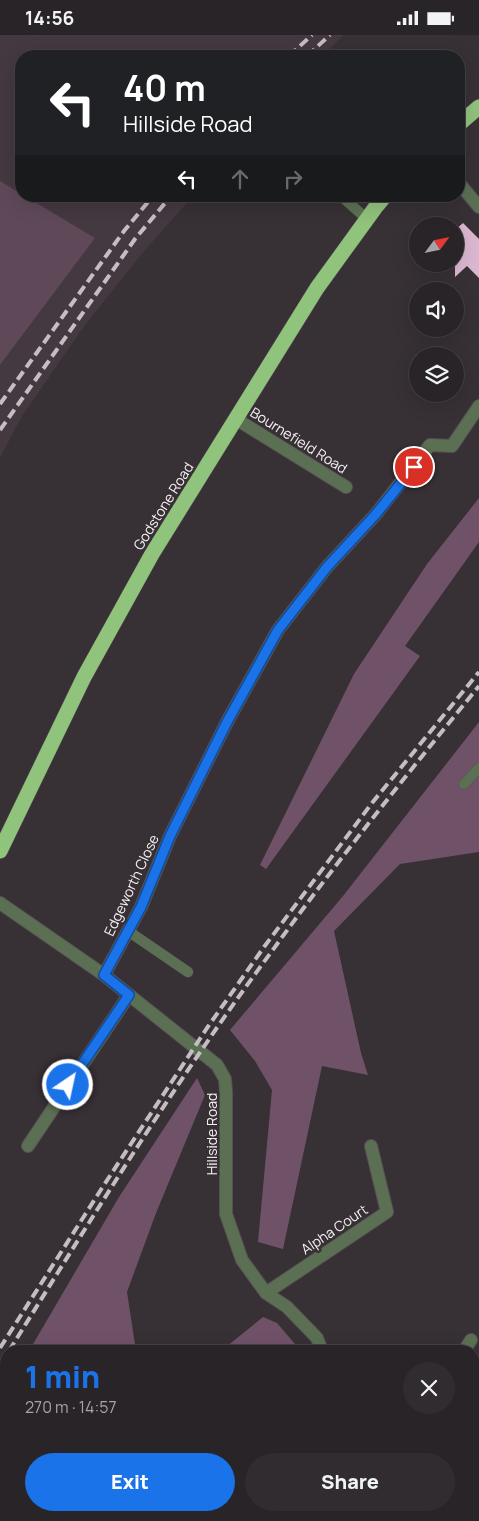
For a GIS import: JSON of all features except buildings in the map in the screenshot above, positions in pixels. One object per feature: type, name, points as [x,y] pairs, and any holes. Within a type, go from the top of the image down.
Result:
[{"type":"highway","points":[[465,119],[479,107]]},
{"type":"highway","name":"Godstone Road","points":[[0,851],[94,659],[152,554],[318,288],[380,202]]},
{"type":"street","points":[[465,190],[479,207]]},
{"type":"street","name":"Edgeworth Close","points":[[104,975],[141,907],[170,836],[227,722],[278,630],[327,567],[376,514],[430,445],[452,446],[479,406]]},
{"type":"street","name":"Bournefield Road","points":[[236,419],[346,487]]},
{"type":"street","name":"Hillside Road","points":[[0,903],[104,975],[217,1065],[225,1079],[226,1214],[242,1260],[266,1293],[287,1307],[316,1339],[319,1345]]},
{"type":"street","points":[[28,1146],[129,995]]},
{"type":"street","name":"Alpha Court","points":[[266,1293],[387,1212],[371,1146]]},
{"type":"lane","points":[[349,202],[367,219]]},
{"type":"lane","points":[[464,784],[479,769]]},
{"type":"lane","points":[[128,931],[188,972]]},
{"type":"shaded area","points":[[0,35],[344,35],[328,50],[15,50],[15,191],[0,182]]},
{"type":"shaded area","points":[[0,181],[15,190],[15,202],[35,202],[95,238],[0,365]]},
{"type":"shaded area","points":[[34,202],[188,202],[145,250],[85,325],[22,416],[0,458],[0,365],[95,238]]},
{"type":"shaded area","points":[[479,498],[479,542],[405,646],[420,656],[266,869],[260,865],[354,674],[427,564]]},
{"type":"shaded area","points":[[479,722],[479,852],[400,864],[334,931],[361,1053],[368,1075],[322,1066],[283,1249],[258,1242],[272,1090],[255,1061],[230,1030],[343,896]]},
{"type":"shaded area","points":[[197,1078],[205,1095],[156,1213],[127,1292],[135,1345],[33,1345],[119,1197]]},
{"type":"shaded area","points":[[263,1317],[277,1323],[296,1345],[228,1345]]},
{"type":"railway","points":[[296,50],[312,35]]},
{"type":"railway","points":[[314,50],[330,35]]},
{"type":"railway","points":[[0,404],[124,231],[148,202]]},
{"type":"railway","points":[[0,430],[135,239],[166,202]]},
{"type":"railway","points":[[2,1345],[207,1028],[264,947],[372,803],[479,672]]},
{"type":"railway","points":[[13,1345],[136,1148],[237,999],[348,850],[479,686]]},
{"type":"route","points":[[68,1085],[129,995],[104,975],[141,907],[170,836],[227,722],[278,630],[327,567],[376,514],[414,467]]}]
